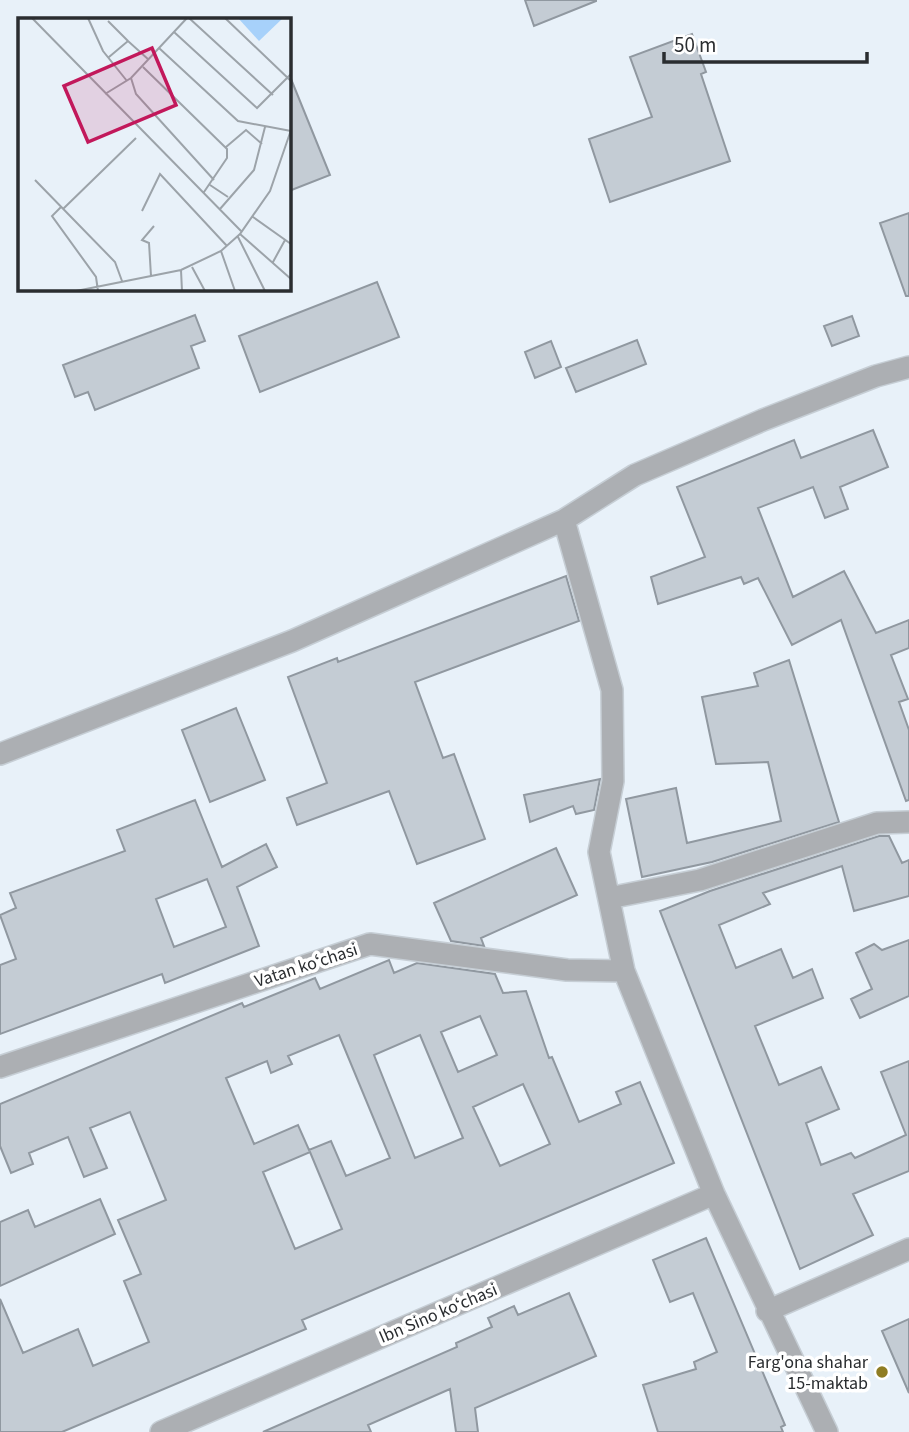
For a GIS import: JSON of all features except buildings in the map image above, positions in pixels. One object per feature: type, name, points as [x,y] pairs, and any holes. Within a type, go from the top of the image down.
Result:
[{"type":"street","points":[[0,754],[292,641],[564,520],[635,475],[763,420],[909,367]]},
{"type":"street","points":[[564,520],[594,618],[612,690],[613,781],[599,852],[624,971],[715,1195],[767,1311],[827,1432]]},
{"type":"street","points":[[609,898],[700,880],[877,823],[909,822]]},
{"type":"street","name":"Vatan koʻchasi","points":[[0,1067],[370,944],[567,970],[624,971]]},
{"type":"street","name":"Ibn Sino koʻchasi","points":[[161,1432],[715,1195]]},
{"type":"street","points":[[767,1311],[909,1249]]},
{"type":"place","name":"Farg'ona shahar 15-maktab","points":[[882,1372]]}]
